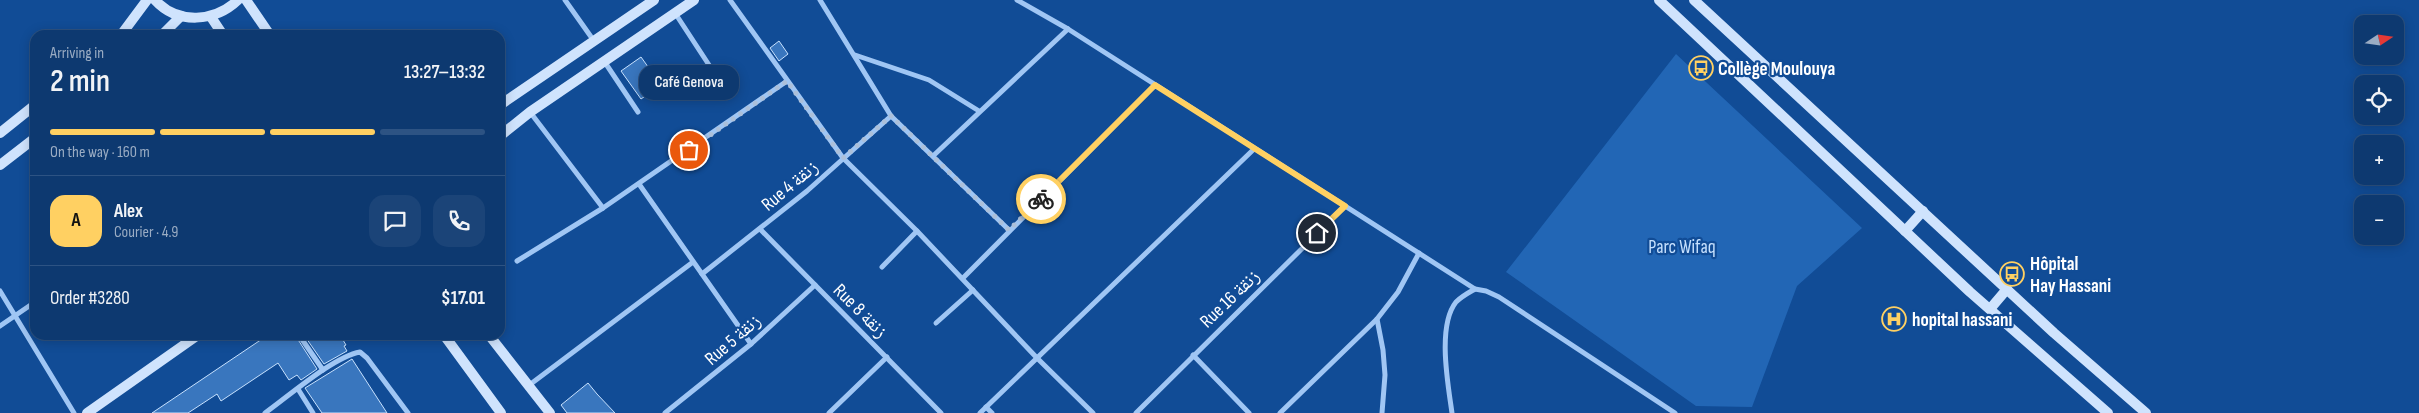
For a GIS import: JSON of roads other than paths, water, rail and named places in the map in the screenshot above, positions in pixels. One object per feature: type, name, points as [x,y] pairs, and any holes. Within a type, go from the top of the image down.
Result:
[{"type":"main road","points":[[125,30],[147,0]]},
{"type":"main road","points":[[155,0],[170,12],[181,16],[211,17],[222,13],[238,0]]},
{"type":"main road","points":[[246,0],[267,30]]},
{"type":"main road","points":[[505,102],[654,0]]},
{"type":"main road","points":[[505,132],[530,112],[694,0]]},
{"type":"main road","points":[[1659,0],[1905,231],[2108,413]]},
{"type":"main road","points":[[1694,0],[2006,289],[2146,413]]},
{"type":"main road","points":[[167,30],[181,16]]},
{"type":"main road","points":[[211,17],[220,30]]},
{"type":"main road","points":[[0,133],[30,110]]},
{"type":"main road","points":[[0,165],[30,143]]},
{"type":"main road","points":[[1905,231],[1923,211]]},
{"type":"main road","points":[[1990,309],[2006,289]]},
{"type":"main road","points":[[87,413],[191,340]]},
{"type":"main road","points":[[448,340],[501,413]]},
{"type":"main road","points":[[493,340],[550,413]]},
{"type":"street","points":[[565,0],[594,42]]},
{"type":"street","points":[[730,0],[843,158],[917,231],[1037,358],[1093,413]]},
{"type":"street","points":[[820,0],[855,54],[891,116],[1009,230]]},
{"type":"street","points":[[1017,0],[1068,29],[1475,289],[1486,291],[1499,297],[1674,413]]},
{"type":"street","points":[[675,12],[726,91]]},
{"type":"street","points":[[933,156],[1068,29]]},
{"type":"street","points":[[855,54],[929,80],[979,112]]},
{"type":"street","points":[[604,61],[638,112]]},
{"type":"street","points":[[517,261],[639,184],[787,81]]},
{"type":"street","points":[[963,278],[1155,85]]},
{"type":"street","points":[[530,112],[603,208]]},
{"type":"street","name":"Rue 4 زنقة","points":[[702,274],[760,229],[891,116]]},
{"type":"street","points":[[980,413],[1254,149]]},
{"type":"street","points":[[639,184],[751,344]]},
{"type":"street","name":"Rue 16 زنقة","points":[[1136,413],[1345,206]]},
{"type":"street","name":"Rue 8 زنقة","points":[[760,229],[942,413]]},
{"type":"street","points":[[882,267],[917,231]]},
{"type":"street","points":[[1280,413],[1377,318],[1398,292],[1419,253]]},
{"type":"street","points":[[527,386],[693,262]]},
{"type":"street","name":"Rue 5 زنقة","points":[[666,413],[751,344],[816,285]]},
{"type":"street","points":[[1452,413],[1445,335],[1448,318],[1455,304],[1463,296],[1475,289]]},
{"type":"street","points":[[936,323],[973,290]]},
{"type":"street","points":[[0,291],[74,413]]},
{"type":"street","points":[[0,326],[30,306]]},
{"type":"street","points":[[1377,318],[1385,375],[1380,412]]},
{"type":"street","points":[[303,340],[324,370]]},
{"type":"street","points":[[265,413],[324,370],[352,354],[360,352],[367,358],[408,413]]},
{"type":"street","points":[[1193,355],[1249,413]]},
{"type":"street","points":[[829,413],[887,357]]},
{"type":"street","points":[[298,389],[313,413]]},
{"type":"street","points":[[986,407],[992,413]]},
{"type":"place","name":"Collège Moulouya","points":[[1701,68]]},
{"type":"place","name":"Café Genova","points":[[689,150]]},
{"type":"place","name":"Hôpital Hay Hassani","points":[[2012,274]]},
{"type":"place","name":"hopital hassani","points":[[1894,319]]},
{"type":"park label","name":"Parc Wifaq","points":[[1682,246]]}]
